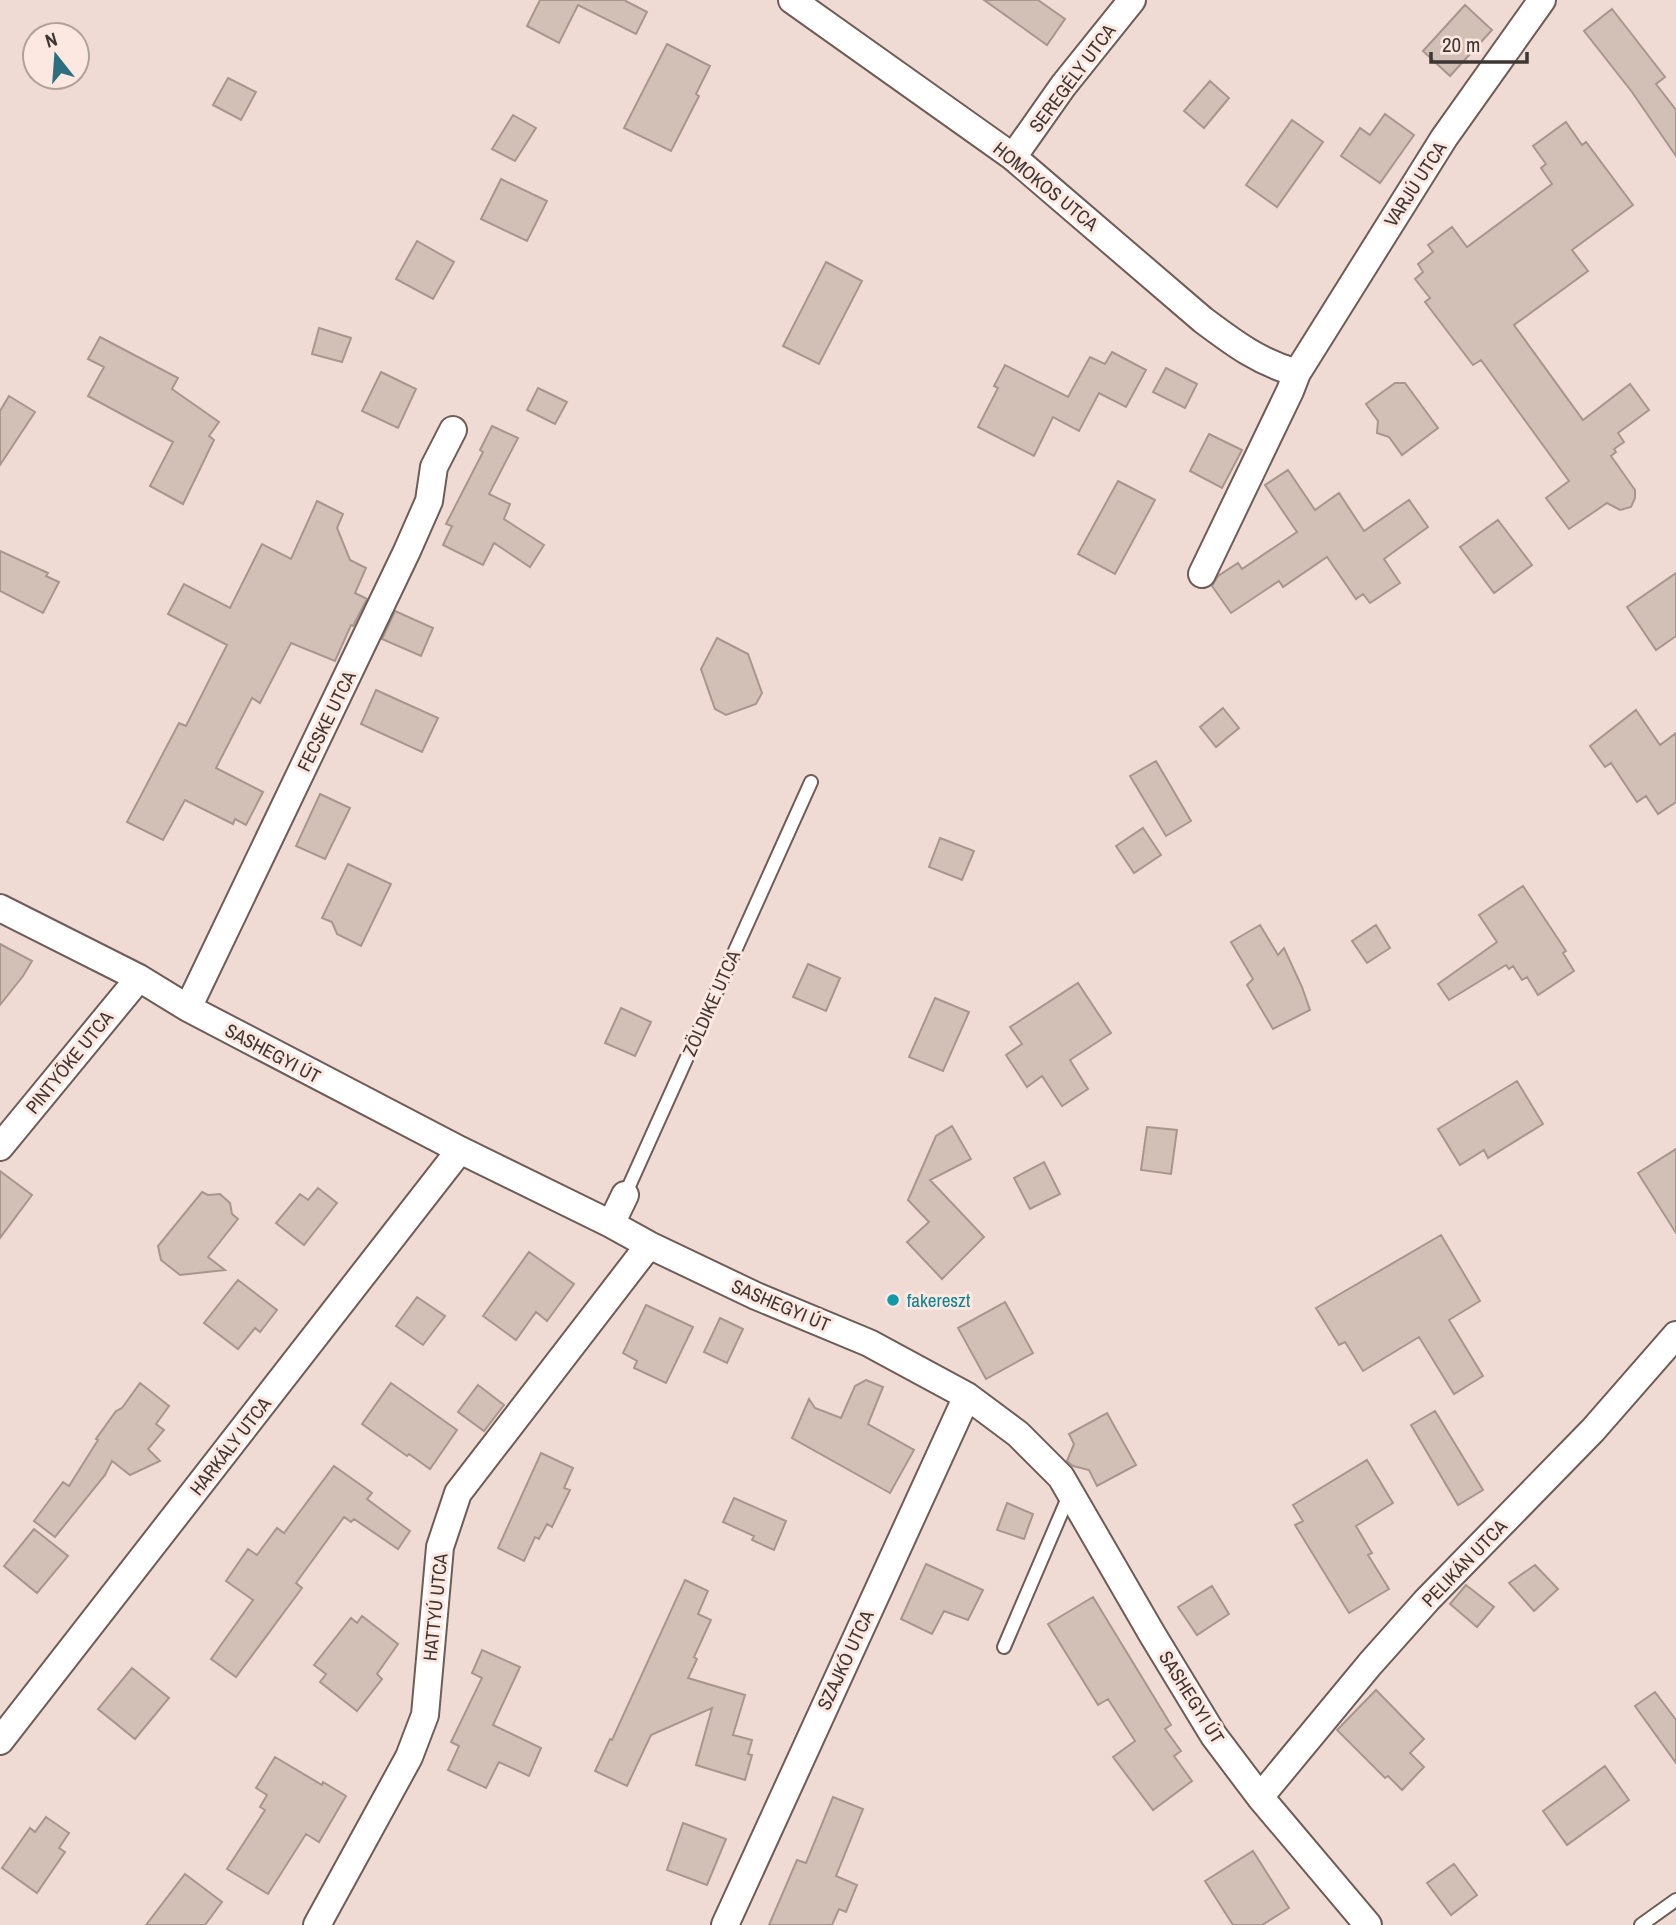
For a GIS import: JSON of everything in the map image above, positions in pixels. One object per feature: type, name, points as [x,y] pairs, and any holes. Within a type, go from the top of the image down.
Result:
[{"type":"street","name":"HOMOKOS UTCA","points":[[792,0],[1013,156],[1233,343],[1270,365],[1297,373]]},
{"type":"street","name":"SEREGÉLY UTCA","points":[[1013,156],[1063,86],[1132,0]]},
{"type":"street","name":"VARJÚ UTCA","points":[[1202,574],[1297,373],[1444,138],[1542,0]]},
{"type":"street","name":"FECSKE UTCA","points":[[187,1008],[407,551],[429,501],[434,467],[453,429]]},
{"type":"street","name":"SASHEGYI ÚT","points":[[0,908],[138,978],[187,1008],[460,1150],[756,1296],[869,1343],[967,1396],[1018,1434],[1061,1477],[1214,1736],[1260,1797],[1368,1925]]},
{"type":"street","name":"PINTYŐKE UTCA","points":[[0,1147],[138,978]]},
{"type":"street","name":"HARKÁLY UTCA","points":[[0,1741],[460,1150]]},
{"type":"street","name":"ZÖLDIKE UTCA","points":[[611,1224],[625,1195]]},
{"type":"street","name":"HATTYÚ UTCA","points":[[317,1925],[409,1757],[425,1715],[440,1547],[458,1493],[649,1245]]},
{"type":"street","name":"PELIKÁN UTCA","points":[[1260,1797],[1427,1600],[1593,1430],[1676,1335]]},
{"type":"street","name":"SZAJKÓ UTCA","points":[[725,1925],[967,1396]]},
{"type":"lane","name":"ZÖLDIKE UTCA","points":[[625,1195],[811,782]]},
{"type":"lane","points":[[1004,1647],[1070,1493]]},
{"type":"lane","points":[[1641,1925],[1676,1900]]},
{"type":"building","points":[[540,0],[624,0],[647,12],[636,34],[578,5],[559,43],[527,26]]},
{"type":"building","points":[[984,0],[1038,0],[1065,19],[1047,45]]},
{"type":"building","points":[[1465,5],[1492,30],[1450,76],[1423,51]]},
{"type":"building","points":[[1612,9],[1665,77],[1656,84],[1676,110],[1676,156],[1632,92],[1584,31]]},
{"type":"building","points":[[667,44],[710,66],[696,94],[699,96],[671,151],[624,128]]},
{"type":"building","points":[[228,78],[256,92],[241,120],[213,105]]},
{"type":"building","points":[[1210,81],[1229,98],[1204,128],[1184,111]]},
{"type":"building","points":[[1385,114],[1414,135],[1380,183],[1341,156],[1360,128],[1370,135]]},
{"type":"building","points":[[513,115],[536,128],[515,161],[492,149]]},
{"type":"building","points":[[1292,120],[1323,142],[1277,207],[1246,185]]},
{"type":"building","points":[[1566,122],[1582,145],[1586,142],[1633,205],[1572,250],[1588,271],[1514,325],[1583,420],[1630,384],[1649,410],[1618,433],[1624,442],[1614,449],[1616,452],[1611,456],[1635,490],[1631,507],[1620,510],[1607,503],[1569,529],[1546,498],[1569,481],[1481,360],[1473,365],[1425,302],[1430,298],[1415,279],[1423,272],[1418,264],[1433,252],[1428,245],[1452,227],[1467,247],[1552,184],[1541,168],[1546,164],[1533,146]]},
{"type":"building","points":[[501,179],[547,201],[527,241],[481,219]]},
{"type":"building","points":[[417,241],[454,262],[433,299],[396,279]]},
{"type":"building","points":[[826,262],[862,281],[819,364],[783,346]]},
{"type":"building","points":[[319,328],[351,338],[342,362],[312,354]]},
{"type":"building","points":[[100,337],[178,378],[172,389],[219,422],[209,436],[214,440],[183,504],[150,486],[173,442],[88,396],[104,367],[88,359]]},
{"type":"building","points":[[1112,352],[1146,370],[1126,407],[1099,393],[1079,431],[1053,417],[1034,456],[978,427],[998,388],[994,386],[1005,365],[1068,397],[1090,357],[1105,364]]},
{"type":"building","points":[[1166,368],[1197,384],[1185,408],[1153,392]]},
{"type":"building","points":[[381,372],[416,389],[398,428],[362,411]]},
{"type":"building","points":[[1395,383],[1405,383],[1438,428],[1402,455],[1389,437],[1377,433],[1378,421],[1366,404]]},
{"type":"building","points":[[538,388],[567,402],[555,424],[527,410]]},
{"type":"building","points":[[9,396],[35,412],[0,465],[0,411]]},
{"type":"building","points":[[492,426],[518,438],[489,494],[510,504],[504,519],[544,545],[530,567],[494,543],[483,565],[443,545],[452,526],[446,524],[483,452],[480,450]]},
{"type":"building","points":[[1209,434],[1242,450],[1222,488],[1190,471]]},
{"type":"building","points":[[1288,470],[1315,510],[1339,493],[1364,531],[1409,500],[1428,527],[1384,559],[1400,583],[1370,603],[1363,594],[1356,599],[1327,557],[1283,587],[1279,581],[1231,613],[1212,586],[1218,576],[1238,563],[1242,569],[1297,532],[1265,485]]},
{"type":"building","points":[[1118,481],[1155,500],[1115,574],[1078,554]]},
{"type":"building","points":[[317,501],[343,514],[337,528],[350,560],[366,568],[355,593],[367,599],[353,626],[351,625],[335,661],[291,643],[260,703],[252,698],[216,768],[263,792],[246,825],[235,819],[233,824],[185,800],[163,840],[127,822],[179,723],[186,726],[227,645],[168,614],[184,584],[230,608],[262,544],[291,559]]},
{"type":"building","points":[[1498,520],[1532,565],[1494,593],[1460,547]]},
{"type":"building","points":[[0,551],[48,573],[46,576],[59,582],[43,613],[0,591]]},
{"type":"building","points":[[1676,573],[1676,636],[1656,650],[1627,607]]},
{"type":"building","points":[[395,611],[433,628],[421,656],[382,639]]},
{"type":"building","points":[[717,638],[748,654],[762,693],[756,704],[726,715],[715,709],[701,669]]},
{"type":"building","points":[[376,690],[438,718],[422,752],[361,724]]},
{"type":"building","points":[[1223,708],[1239,728],[1216,747],[1200,727]]},
{"type":"building","points":[[1636,710],[1660,745],[1676,733],[1676,802],[1658,814],[1646,796],[1637,802],[1611,763],[1605,767],[1590,746]]},
{"type":"building","points":[[1156,761],[1191,821],[1166,836],[1130,776]]},
{"type":"building","points":[[320,794],[350,808],[325,859],[296,846]]},
{"type":"building","points":[[1143,828],[1161,855],[1134,873],[1116,846]]},
{"type":"building","points":[[940,838],[974,851],[962,880],[929,867]]},
{"type":"building","points":[[348,864],[391,884],[361,946],[337,934],[332,922],[322,918]]},
{"type":"building","points":[[1523,886],[1566,951],[1563,953],[1574,971],[1538,995],[1527,977],[1522,980],[1513,966],[1509,969],[1506,965],[1449,1000],[1438,984],[1497,942],[1479,915]]},
{"type":"building","points":[[1260,925],[1278,955],[1284,948],[1310,1010],[1273,1029],[1247,985],[1253,979],[1231,942]]},
{"type":"building","points":[[1376,925],[1390,948],[1367,963],[1352,941]]},
{"type":"building","points":[[0,944],[32,961],[0,1005]]},
{"type":"building","points":[[808,964],[840,978],[826,1011],[793,997]]},
{"type":"building","points":[[1078,983],[1111,1033],[1070,1060],[1088,1089],[1062,1106],[1042,1076],[1027,1087],[1006,1055],[1022,1044],[1010,1027]]},
{"type":"building","points":[[935,998],[969,1012],[943,1071],[909,1057]]},
{"type":"building","points":[[621,1008],[651,1022],[635,1056],[605,1043]]},
{"type":"building","points":[[1517,1081],[1543,1124],[1488,1158],[1484,1150],[1460,1165],[1438,1129]]},
{"type":"building","points":[[952,1126],[971,1159],[930,1180],[984,1237],[942,1279],[907,1242],[929,1222],[908,1200],[936,1136]]},
{"type":"building","points":[[1147,1127],[1177,1130],[1171,1174],[1141,1170]]},
{"type":"building","points":[[1676,1149],[1676,1233],[1638,1173]]},
{"type":"building","points":[[1044,1162],[1060,1194],[1030,1209],[1014,1178]]},
{"type":"building","points":[[0,1171],[32,1195],[0,1238]]},
{"type":"building","points":[[318,1188],[337,1203],[304,1245],[276,1223],[300,1194],[308,1200]]},
{"type":"building","points":[[202,1192],[208,1195],[220,1194],[230,1203],[232,1214],[238,1219],[208,1257],[225,1270],[180,1275],[161,1260],[158,1246]]},
{"type":"building","points":[[1441,1235],[1480,1301],[1449,1320],[1483,1376],[1454,1394],[1419,1337],[1363,1371],[1345,1342],[1339,1345],[1316,1308]]},
{"type":"building","points":[[529,1252],[574,1284],[547,1321],[536,1312],[516,1340],[483,1316]]},
{"type":"building","points":[[238,1280],[277,1310],[260,1332],[255,1328],[238,1349],[204,1323]]},
{"type":"building","points":[[417,1297],[445,1316],[423,1345],[396,1326]]},
{"type":"building","points":[[1005,1302],[1033,1353],[986,1379],[958,1328]]},
{"type":"building","points":[[646,1305],[693,1327],[666,1383],[634,1368],[637,1361],[623,1353]]},
{"type":"building","points":[[720,1318],[743,1329],[727,1363],[704,1352]]},
{"type":"building","points":[[866,1380],[883,1387],[868,1424],[914,1450],[890,1493],[792,1438],[809,1399],[815,1408],[841,1418],[855,1386]]},
{"type":"building","points":[[140,1383],[169,1406],[156,1424],[164,1430],[148,1449],[160,1461],[130,1475],[112,1461],[105,1475],[55,1537],[34,1521],[63,1482],[69,1486],[98,1440],[96,1439]]},
{"type":"building","points":[[391,1383],[457,1430],[430,1469],[362,1424]]},
{"type":"building","points":[[478,1385],[504,1405],[484,1431],[458,1412]]},
{"type":"building","points":[[1435,1411],[1483,1490],[1458,1505],[1411,1425]]},
{"type":"building","points":[[1107,1413],[1136,1465],[1097,1486],[1089,1470],[1073,1466],[1067,1461],[1074,1444],[1069,1434]]},
{"type":"building","points":[[541,1453],[573,1468],[564,1488],[570,1490],[552,1527],[547,1524],[539,1539],[535,1537],[524,1561],[498,1548]]},
{"type":"building","points":[[1367,1460],[1393,1503],[1356,1526],[1372,1553],[1368,1555],[1389,1589],[1349,1613],[1295,1525],[1303,1521],[1293,1505]]},
{"type":"building","points":[[334,1466],[372,1493],[367,1499],[410,1531],[398,1549],[354,1519],[351,1522],[344,1517],[296,1583],[302,1588],[236,1677],[211,1659],[253,1600],[226,1581],[248,1549],[257,1555],[277,1528],[284,1533]]},
{"type":"building","points":[[734,1498],[786,1521],[774,1550],[752,1540],[754,1536],[723,1522]]},
{"type":"building","points":[[1007,1503],[1033,1514],[1024,1539],[997,1530]]},
{"type":"building","points":[[34,1529],[68,1556],[37,1593],[4,1566]]},
{"type":"building","points":[[926,1564],[983,1590],[968,1620],[944,1611],[932,1634],[901,1619]]},
{"type":"building","points":[[1535,1565],[1558,1589],[1534,1611],[1509,1583]]},
{"type":"building","points":[[685,1580],[708,1591],[698,1614],[711,1620],[694,1657],[697,1659],[688,1678],[745,1695],[733,1735],[752,1740],[748,1754],[752,1755],[745,1780],[696,1765],[712,1708],[651,1735],[627,1786],[595,1771],[610,1739],[612,1740]]},
{"type":"building","points":[[1466,1585],[1494,1607],[1477,1627],[1450,1604]]},
{"type":"building","points":[[1212,1586],[1229,1614],[1197,1635],[1178,1607]]},
{"type":"building","points":[[1093,1597],[1171,1725],[1165,1729],[1181,1751],[1174,1756],[1192,1781],[1153,1810],[1113,1757],[1135,1741],[1108,1699],[1098,1705],[1048,1624]]},
{"type":"building","points":[[362,1616],[398,1644],[377,1674],[382,1679],[357,1711],[320,1682],[326,1674],[314,1665],[351,1618],[357,1623]]},
{"type":"building","points":[[482,1650],[520,1667],[493,1725],[541,1748],[529,1776],[499,1762],[486,1788],[448,1770],[459,1746],[451,1742],[482,1678],[472,1673]]},
{"type":"building","points":[[132,1668],[169,1698],[135,1739],[98,1709]]},
{"type":"building","points":[[1376,1690],[1424,1739],[1410,1753],[1424,1767],[1402,1790],[1388,1776],[1385,1778],[1337,1730]]},
{"type":"building","points":[[1655,1692],[1676,1720],[1676,1763],[1635,1706]]},
{"type":"building","points":[[275,1757],[346,1796],[319,1842],[306,1834],[268,1894],[227,1869],[265,1810],[260,1807],[267,1795],[256,1788]]},
{"type":"building","points":[[1605,1766],[1629,1800],[1567,1845],[1543,1811]]},
{"type":"building","points":[[833,1797],[863,1809],[836,1876],[857,1885],[846,1912],[839,1909],[832,1925],[769,1925],[797,1860],[806,1863]]},
{"type":"building","points":[[46,1817],[69,1833],[59,1848],[65,1852],[37,1893],[2,1868],[30,1828],[35,1832]]},
{"type":"building","points":[[683,1823],[726,1839],[707,1885],[667,1870]]},
{"type":"building","points":[[1253,1851],[1289,1908],[1262,1925],[1233,1925],[1205,1881]]},
{"type":"building","points":[[1454,1864],[1477,1895],[1451,1915],[1427,1883]]},
{"type":"building","points":[[185,1874],[222,1902],[205,1925],[146,1925]]},
{"type":"place","name":"fakereszt","points":[[893,1300]]}]
